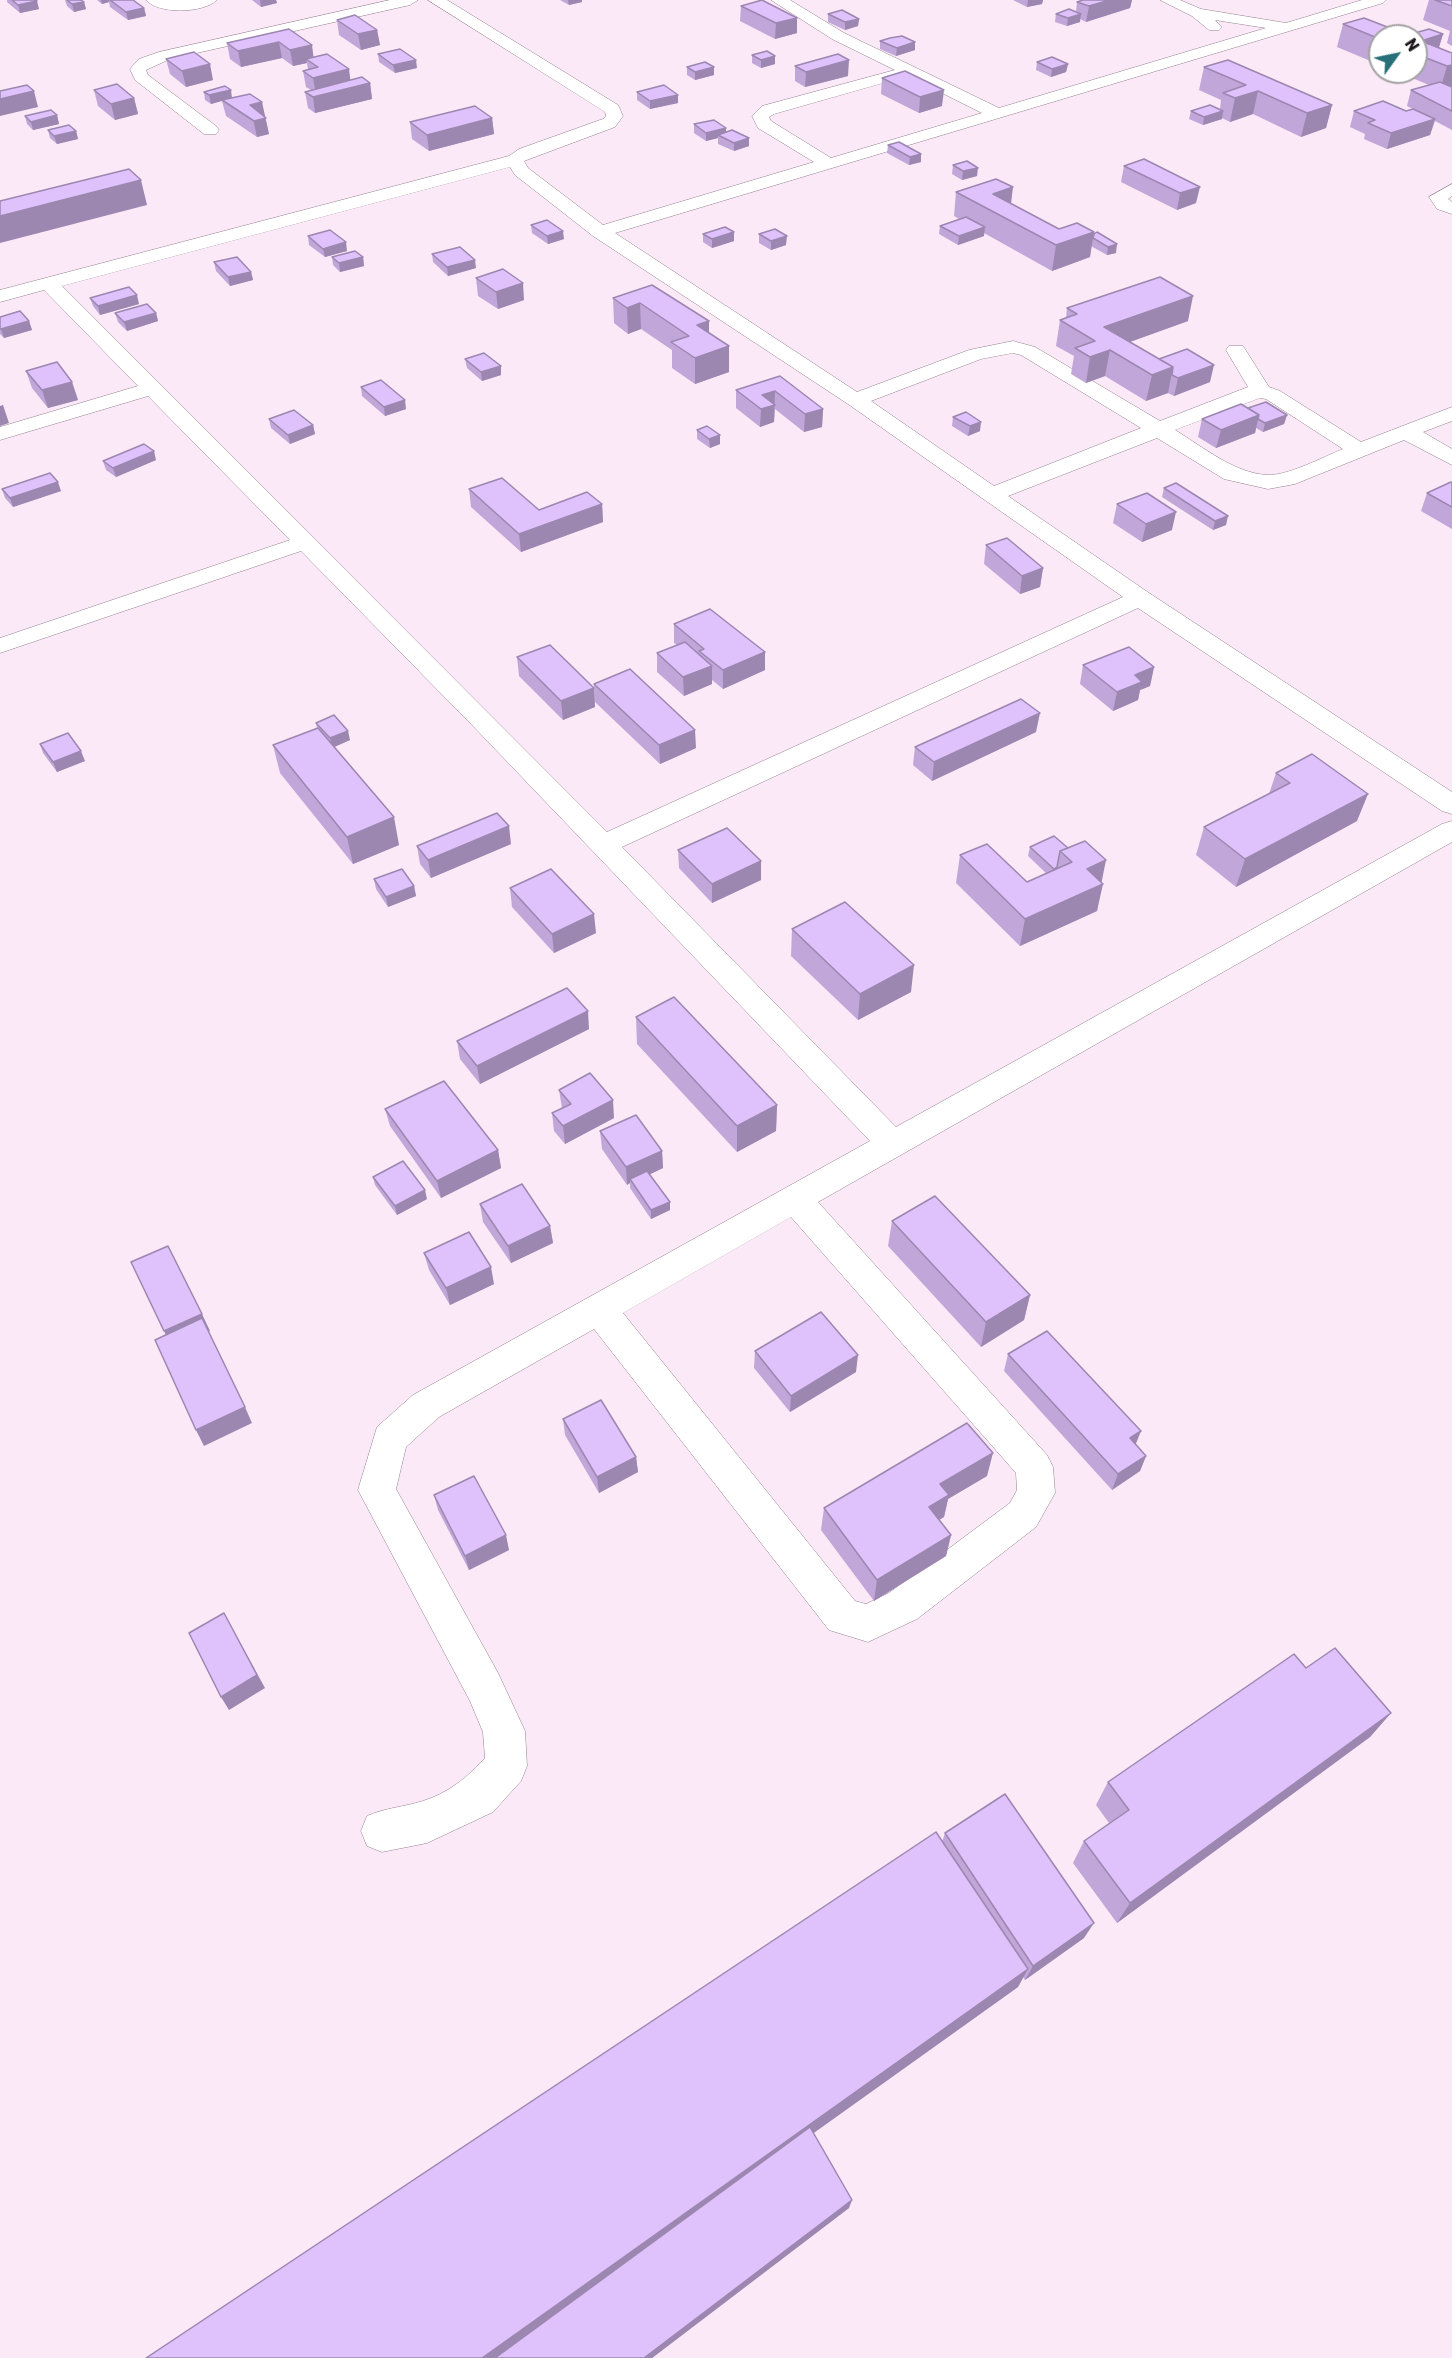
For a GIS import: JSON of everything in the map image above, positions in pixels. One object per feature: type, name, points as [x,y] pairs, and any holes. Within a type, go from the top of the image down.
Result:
[{"type":"street","points":[[154,0],[159,4],[172,6],[208,0]]},
{"type":"street","points":[[210,130],[141,77],[138,69],[145,63],[165,55],[410,0]]},
{"type":"street","points":[[0,296],[515,160],[525,153],[599,127],[615,116],[612,109],[596,97],[436,0]]},
{"type":"street","points":[[779,0],[838,36],[998,114]]},
{"type":"street","points":[[1168,0],[1197,13],[1288,27]]},
{"type":"street","points":[[600,232],[1378,0]]},
{"type":"street","points":[[1197,13],[1234,44]]},
{"type":"street","points":[[829,164],[764,124],[760,116],[768,110],[909,71]]},
{"type":"street","points":[[515,160],[521,171],[600,232],[855,400],[994,494],[1140,598],[1452,805]]},
{"type":"street","points":[[1452,189],[1438,197],[1443,205],[1452,209]]},
{"type":"street","points":[[48,283],[603,845],[894,1145]]},
{"type":"street","points":[[855,400],[976,354],[1013,347],[1028,351],[1232,474],[1268,482],[1287,479],[1452,413]]},
{"type":"street","points":[[1236,350],[1261,391]]},
{"type":"street","points":[[0,434],[152,388]]},
{"type":"street","points":[[994,494],[1261,391],[1273,394],[1361,451]]},
{"type":"street","points":[[1406,432],[1452,458]]},
{"type":"street","points":[[0,646],[305,542]]},
{"type":"street","points":[[603,845],[1140,598]]},
{"type":"street","points":[[382,1830],[427,1822],[478,1797],[506,1766],[504,1731],[484,1687],[377,1490],[390,1439],[426,1406],[1452,830]]},
{"type":"street","points":[[600,1310],[843,1617],[868,1623],[903,1606],[1023,1515],[1036,1493],[1034,1467],[796,1200]]},
{"type":"building","points":[[12,0],[35,0],[37,1],[18,5]]},
{"type":"building","points":[[67,0],[81,0],[84,2],[72,4]]},
{"type":"building","points":[[110,0],[133,0],[144,8],[126,12]]},
{"type":"building","points":[[762,0],[797,18],[776,23],[741,6]]},
{"type":"building","points":[[1110,0],[1089,6],[1077,2]]},
{"type":"building","points":[[1435,0],[1452,0],[1452,6]]},
{"type":"building","points":[[1069,9],[1081,14],[1068,18],[1056,14]]},
{"type":"building","points":[[842,10],[859,19],[845,22],[828,14]]},
{"type":"building","points":[[355,15],[377,30],[358,34],[337,20]]},
{"type":"building","points":[[1364,18],[1380,24],[1368,24],[1368,34],[1343,24]]},
{"type":"building","points":[[289,29],[312,45],[290,50],[279,42],[238,51],[227,43]]},
{"type":"building","points":[[1428,29],[1443,34],[1428,39]]},
{"type":"building","points":[[902,36],[915,42],[897,48],[880,41],[890,38]]},
{"type":"building","points":[[1428,44],[1452,53],[1452,65],[1447,66],[1428,59]]},
{"type":"building","points":[[400,49],[416,60],[393,65],[378,54]]},
{"type":"building","points":[[767,51],[775,56],[761,60],[752,55]]},
{"type":"building","points":[[194,52],[210,64],[182,71],[166,59]]},
{"type":"building","points":[[327,54],[349,69],[313,78],[303,71],[318,67],[306,59]]},
{"type":"building","points":[[838,54],[849,60],[806,72],[795,66]]},
{"type":"building","points":[[1052,57],[1068,64],[1052,69],[1037,62]]},
{"type":"building","points":[[1228,60],[1332,105],[1307,113],[1258,91],[1235,98],[1223,93],[1246,85],[1204,67]]},
{"type":"building","points":[[705,62],[714,67],[695,72],[687,67]]},
{"type":"building","points":[[905,71],[944,90],[920,97],[882,78]]},
{"type":"building","points":[[362,77],[370,83],[313,97],[305,92]]},
{"type":"building","points":[[1440,82],[1452,87],[1452,111],[1411,90]]},
{"type":"building","points":[[117,84],[134,98],[111,104],[94,90]]},
{"type":"building","points":[[27,85],[34,91],[0,99],[0,91]]},
{"type":"building","points":[[664,85],[678,95],[650,101],[637,92]]},
{"type":"building","points":[[225,86],[231,90],[209,95],[204,92]]},
{"type":"building","points":[[250,94],[262,102],[250,105],[266,118],[254,121],[222,100]]},
{"type":"building","points":[[1383,101],[1406,111],[1413,109],[1435,119],[1391,133],[1368,123],[1375,120],[1354,111]]},
{"type":"building","points":[[1210,105],[1223,111],[1204,117],[1191,111]]},
{"type":"building","points":[[475,106],[492,118],[427,135],[410,122]]},
{"type":"building","points":[[51,110],[57,115],[31,122],[25,116]]},
{"type":"building","points":[[714,120],[726,128],[706,133],[694,124]]},
{"type":"building","points":[[69,125],[76,131],[54,136],[48,130]]},
{"type":"building","points":[[732,130],[749,138],[734,143],[718,135]]},
{"type":"building","points":[[899,142],[921,154],[910,157],[888,145]]},
{"type":"building","points":[[1144,159],[1200,187],[1180,193],[1124,166]]},
{"type":"building","points":[[967,161],[978,168],[963,171],[953,165]]},
{"type":"building","points":[[129,169],[141,180],[0,216],[0,201]]},
{"type":"building","points":[[996,179],[1013,187],[993,194],[1059,229],[1077,223],[1094,232],[1056,245],[956,192]]},
{"type":"building","points":[[966,217],[985,227],[959,236],[940,226]]},
{"type":"building","points":[[547,220],[563,231],[547,236],[531,225]]},
{"type":"building","points":[[725,227],[734,232],[712,239],[703,234]]},
{"type":"building","points":[[775,229],[787,236],[771,241],[759,234]]},
{"type":"building","points":[[330,230],[346,242],[323,249],[308,236]]},
{"type":"building","points":[[1097,232],[1117,244],[1108,247],[1093,238]]},
{"type":"building","points":[[460,247],[475,260],[447,267],[432,254]]},
{"type":"building","points":[[355,251],[363,257],[339,263],[332,257]]},
{"type":"building","points":[[237,257],[251,272],[228,277],[214,262]]},
{"type":"building","points":[[503,269],[523,283],[496,292],[476,278]]},
{"type":"building","points":[[1160,277],[1193,296],[1104,327],[1173,367],[1152,375],[1110,350],[1090,357],[1075,348],[1095,341],[1060,320],[1077,314],[1067,308]]},
{"type":"building","points":[[652,285],[709,321],[697,325],[729,346],[695,358],[671,342],[689,336],[640,303],[627,308],[613,298]]},
{"type":"building","points":[[129,287],[137,295],[98,306],[90,298]]},
{"type":"building","points":[[147,304],[156,313],[124,322],[115,313]]},
{"type":"building","points":[[20,311],[29,321],[0,329],[0,317]]},
{"type":"building","points":[[1187,349],[1214,365],[1178,378],[1172,375],[1173,367],[1159,359]]},
{"type":"building","points":[[484,353],[501,366],[481,372],[465,359]]},
{"type":"building","points":[[57,362],[72,382],[42,390],[26,371]]},
{"type":"building","points":[[780,376],[823,409],[805,414],[775,391],[762,395],[775,405],[761,409],[736,390]]},
{"type":"building","points":[[381,380],[405,400],[384,407],[361,387]]},
{"type":"building","points":[[1266,402],[1287,415],[1265,423],[1258,419],[1259,415],[1248,408]]},
{"type":"building","points":[[1241,404],[1259,415],[1221,430],[1202,419]]},
{"type":"building","points":[[294,410],[313,425],[288,435],[269,419]]},
{"type":"building","points":[[966,412],[981,422],[970,426],[953,417]]},
{"type":"building","points":[[707,426],[720,435],[709,439],[697,430]]},
{"type":"building","points":[[144,444],[154,451],[113,468],[103,461]]},
{"type":"building","points":[[50,473],[58,482],[10,498],[2,489]]},
{"type":"building","points":[[502,478],[539,510],[587,492],[602,504],[519,534],[469,489]]},
{"type":"building","points":[[1451,482],[1452,507],[1427,493]]},
{"type":"building","points":[[1176,483],[1228,516],[1215,521],[1164,488]]},
{"type":"building","points":[[1147,493],[1176,512],[1146,524],[1117,504]]},
{"type":"building","points":[[1007,538],[1043,568],[1022,576],[986,545]]},
{"type":"building","points":[[710,609],[765,652],[723,670],[699,651],[704,649],[674,624]]},
{"type":"building","points":[[685,642],[712,666],[683,677],[657,653]]},
{"type":"building","points":[[550,645],[594,688],[561,701],[517,657]]},
{"type":"building","points":[[1129,647],[1154,667],[1135,675],[1142,682],[1117,692],[1083,665]]},
{"type":"building","points":[[630,669],[695,730],[659,745],[594,684]]},
{"type":"building","points":[[1021,699],[1040,713],[934,762],[915,747]]},
{"type":"building","points":[[334,715],[348,731],[330,738],[316,723]]},
{"type":"building","points":[[318,728],[394,817],[347,837],[273,745]]},
{"type":"building","points":[[68,733],[81,751],[53,762],[40,744]]},
{"type":"building","points":[[1312,754],[1368,794],[1245,859],[1204,827],[1290,783],[1276,773]]},
{"type":"building","points":[[497,813],[509,826],[428,860],[417,846]]},
{"type":"building","points":[[727,828],[761,861],[712,884],[678,850]]},
{"type":"building","points":[[1054,836],[1068,848],[1060,851],[1057,867],[1054,869],[1030,847]]},
{"type":"building","points":[[1085,841],[1106,860],[1087,869],[1103,884],[1025,919],[960,855],[987,844],[1027,882],[1072,862],[1060,851]]},
{"type":"building","points":[[402,869],[414,886],[386,897],[374,879]]},
{"type":"building","points":[[551,869],[594,914],[552,934],[510,888]]},
{"type":"building","points":[[845,902],[914,965],[860,994],[792,929]]},
{"type":"building","points":[[567,988],[588,1011],[477,1066],[457,1041]]},
{"type":"building","points":[[674,997],[777,1105],[737,1126],[636,1017]]},
{"type":"building","points":[[590,1073],[613,1100],[563,1126],[552,1113],[571,1104],[559,1090]]},
{"type":"building","points":[[444,1081],[498,1150],[437,1181],[385,1109]]},
{"type":"building","points":[[636,1115],[662,1151],[626,1167],[600,1131]]},
{"type":"building","points":[[403,1161],[425,1190],[395,1206],[373,1177]]},
{"type":"building","points":[[647,1171],[670,1202],[651,1210],[630,1179]]},
{"type":"building","points":[[522,1184],[550,1226],[508,1246],[480,1204]]},
{"type":"building","points":[[935,1196],[1030,1295],[986,1322],[892,1221]]},
{"type":"building","points":[[469,1232],[491,1267],[446,1288],[424,1253]]},
{"type":"building","points":[[168,1246],[202,1314],[164,1331],[131,1262]]},
{"type":"building","points":[[821,1312],[858,1355],[791,1396],[755,1351]]},
{"type":"building","points":[[202,1318],[245,1407],[196,1430],[155,1340]]},
{"type":"building","points":[[1047,1331],[1141,1431],[1130,1438],[1146,1456],[1118,1474],[1008,1354]]},
{"type":"building","points":[[601,1400],[636,1457],[597,1477],[563,1419]]},
{"type":"building","points":[[967,1423],[993,1453],[940,1484],[949,1495],[929,1507],[951,1535],[877,1580],[824,1508]]},
{"type":"building","points":[[474,1476],[506,1535],[465,1556],[434,1495]]},
{"type":"building","points":[[224,1613],[257,1675],[221,1697],[189,1633]]},
{"type":"building","points":[[1335,1648],[1391,1713],[1130,1903],[1084,1841],[1129,1810],[1108,1782],[1294,1654],[1306,1668]]},
{"type":"building","points":[[1005,1794],[1094,1923],[1033,1966],[945,1833]]},
{"type":"building","points":[[936,1832],[1028,1969],[482,2358],[146,2358]]},
{"type":"building","points":[[810,2127],[852,2200],[644,2358],[495,2358]]}]
